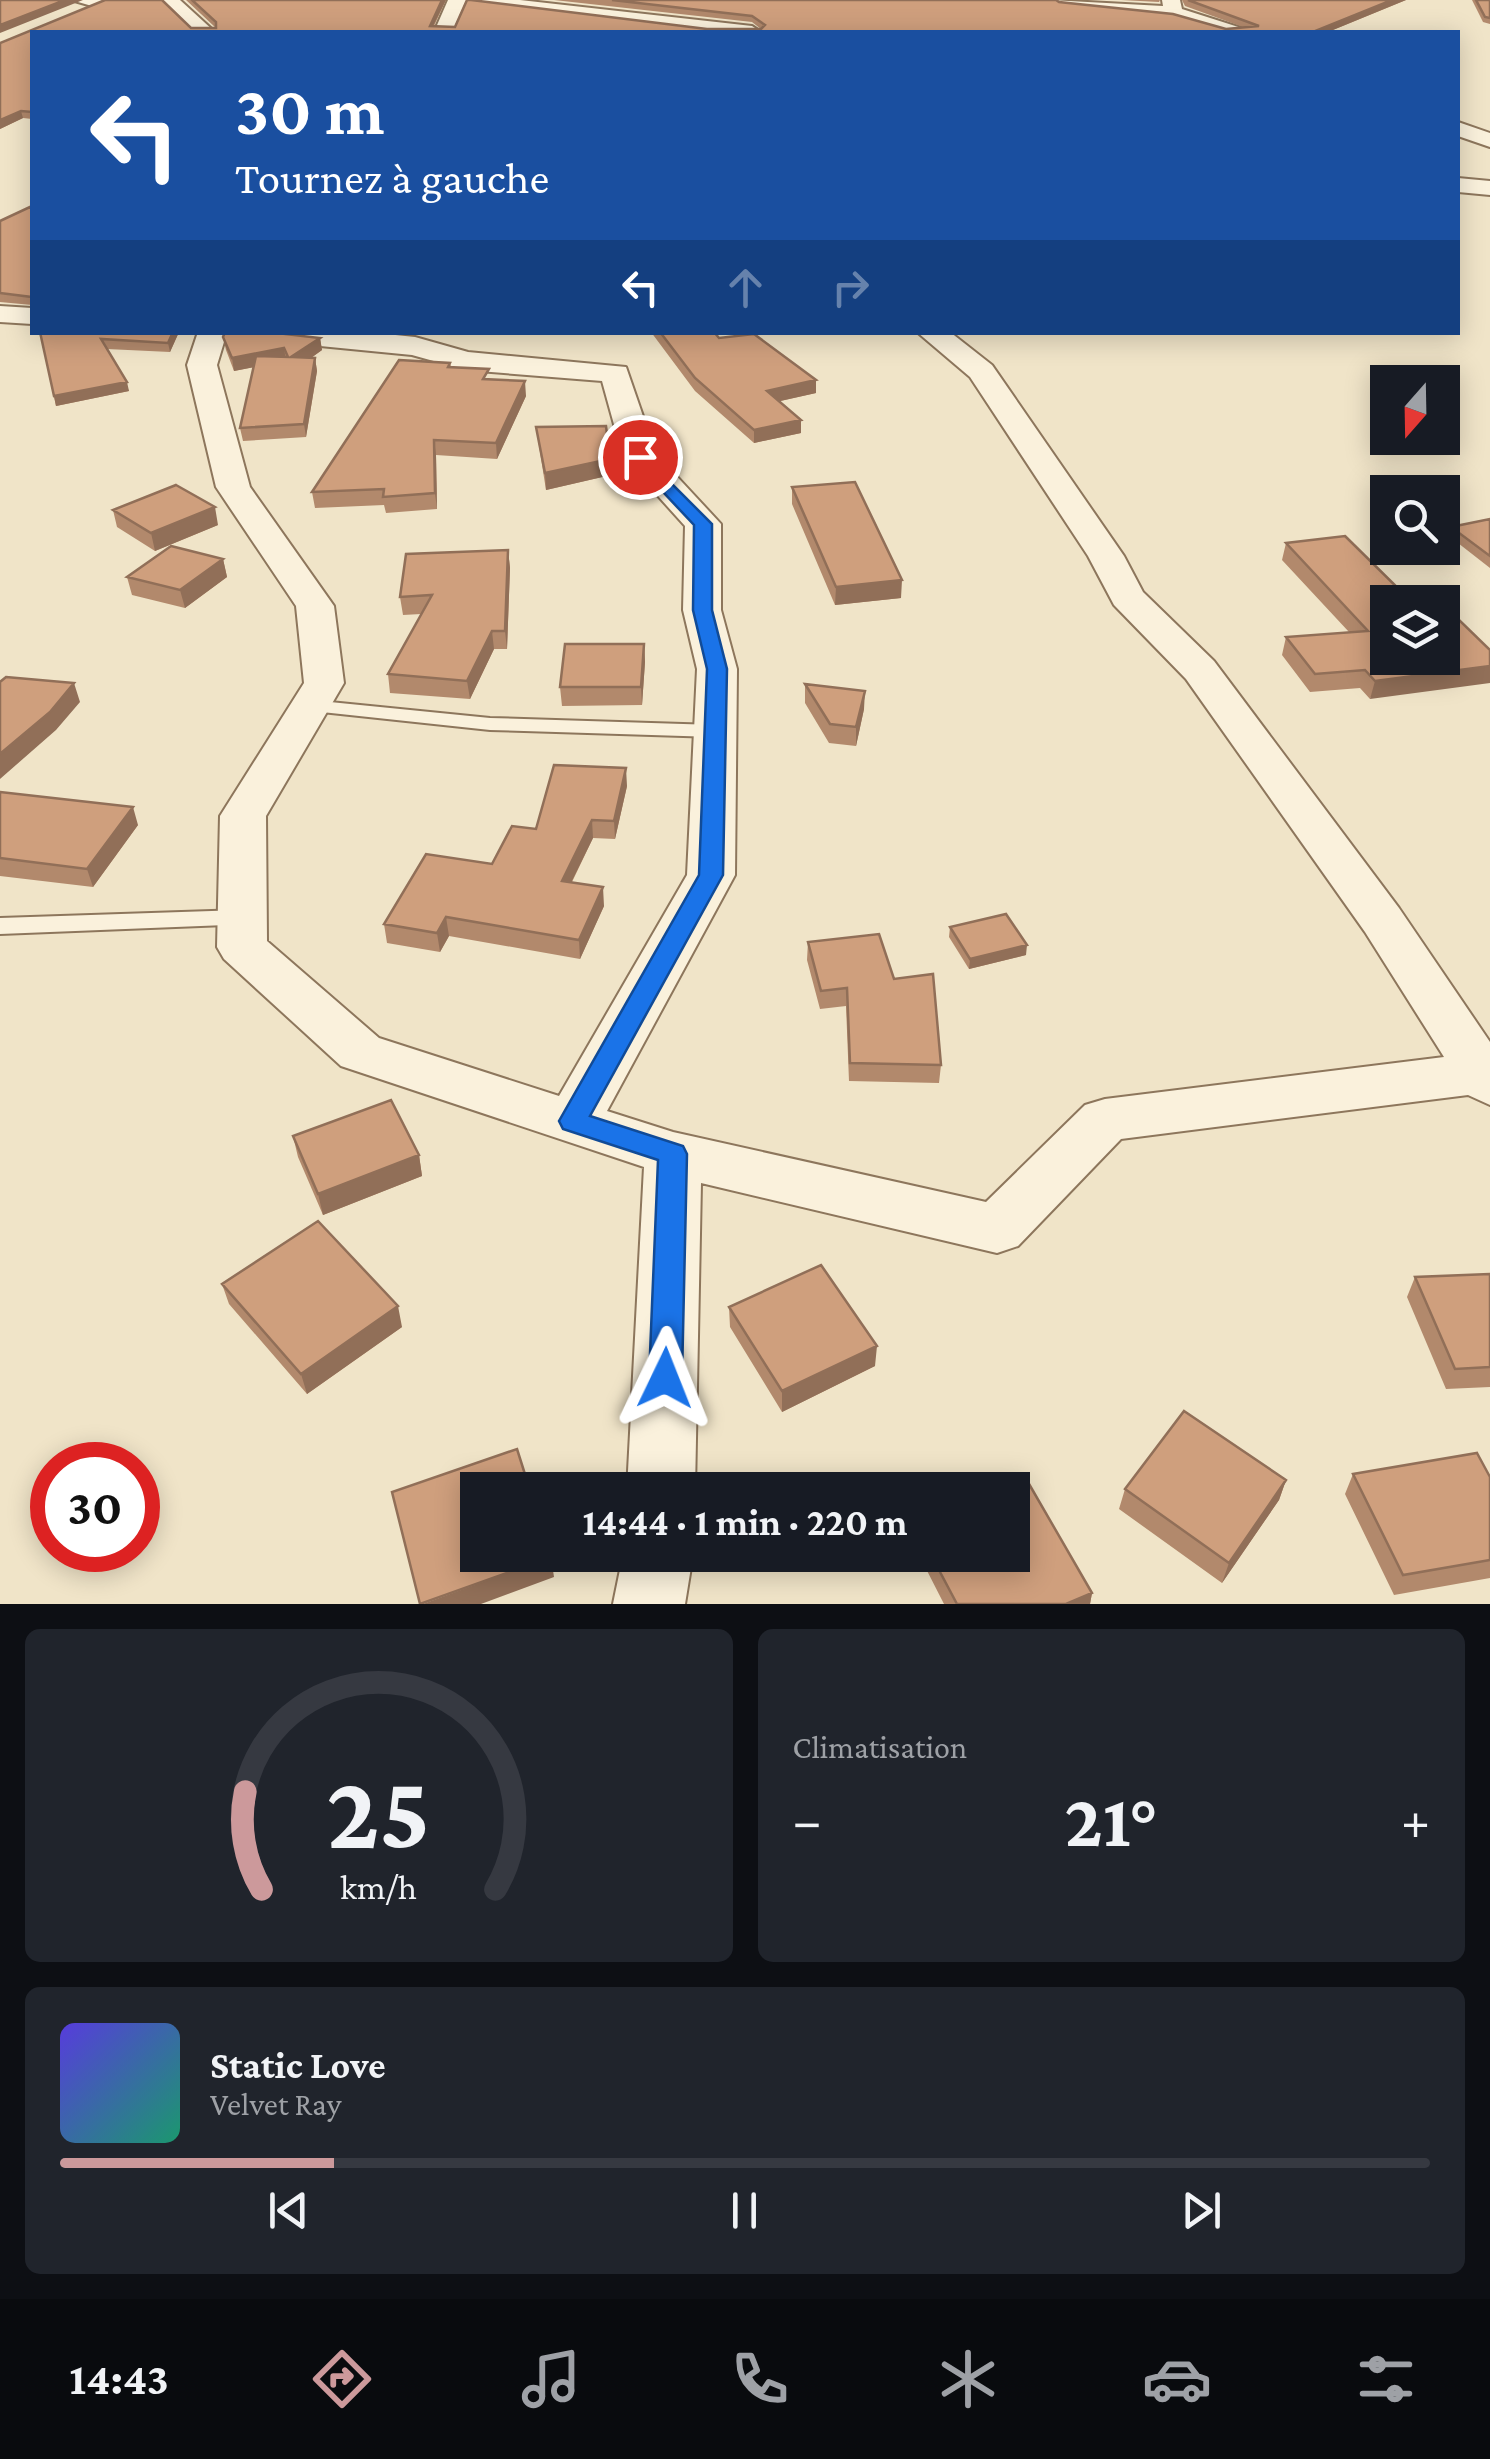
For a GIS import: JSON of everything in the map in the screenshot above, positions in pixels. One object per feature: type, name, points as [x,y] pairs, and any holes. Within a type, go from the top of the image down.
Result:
[{"type":"street","points":[[169,0],[204,30]]},
{"type":"street","points":[[444,30],[457,0]]},
{"type":"street","points":[[474,0],[735,30]]},
{"type":"street","points":[[1059,0],[1172,6],[1239,30]]},
{"type":"street","points":[[64,19],[95,1]]},
{"type":"street","points":[[1460,129],[1490,140]]},
{"type":"street","points":[[1460,185],[1490,188]]},
{"type":"street","points":[[0,314],[30,316]]},
{"type":"street","points":[[212,335],[202,365],[233,487],[315,606],[324,684],[244,816],[242,947],[360,1052],[673,1154],[996,1229],[1105,1120],[1486,1079],[1382,920],[1200,670],[1128,597],[1106,556],[982,371],[936,335]]},
{"type":"street","points":[[300,335],[416,346],[466,361],[615,373],[640,457],[703,524],[702,610],[717,669],[711,875],[573,1121]]},
{"type":"street","points":[[662,1472],[673,1154]]},
{"type":"street","points":[[649,1604],[655,1572]]},
{"type":"lane","points":[[310,706],[490,724],[716,731]]},
{"type":"lane","points":[[0,926],[242,918]]},
{"type":"building","points":[[0,0],[65,0],[0,25]]},
{"type":"building","points":[[105,0],[162,0],[191,28],[216,28],[216,22],[192,0],[442,0],[430,26],[455,27],[467,0],[471,0],[707,29],[761,29],[765,25],[752,16],[612,0],[1056,0],[1173,14],[1226,29],[1259,26],[1188,0],[1392,0],[1318,30],[32,30]]},
{"type":"building","points":[[1476,0],[1490,0],[1490,18],[1485,17]]},
{"type":"building","points":[[30,31],[30,112],[21,111],[0,120],[0,43]]},
{"type":"building","points":[[30,207],[30,297],[0,293],[0,221]]},
{"type":"building","points":[[41,335],[172,335],[168,343],[101,339],[127,382],[54,396]]},
{"type":"building","points":[[662,335],[755,335],[816,380],[767,391],[801,420],[754,430],[695,378]]},
{"type":"building","points":[[223,337],[320,338],[291,357],[315,358],[304,424],[240,428],[256,356],[288,357],[284,348],[232,358]]},
{"type":"building","points":[[399,360],[489,369],[483,379],[525,381],[496,443],[434,440],[435,493],[383,497],[384,489],[312,492]]},
{"type":"building","points":[[606,426],[610,459],[545,473],[536,427]]},
{"type":"building","points":[[855,482],[902,580],[836,587],[792,487]]},
{"type":"building","points":[[176,485],[215,507],[151,533],[113,510]]},
{"type":"building","points":[[1490,519],[1490,556],[1460,534],[1460,525]]},
{"type":"building","points":[[1345,536],[1370,565],[1395,585],[1370,585],[1370,675],[1421,675],[1375,681],[1365,670],[1315,674],[1286,637],[1368,631],[1286,543]]},
{"type":"building","points":[[171,546],[223,559],[180,590],[127,577]]},
{"type":"building","points":[[508,550],[505,631],[492,631],[467,681],[388,674],[432,595],[400,597],[406,554]]},
{"type":"building","points":[[1460,621],[1490,650],[1490,666],[1460,670]]},
{"type":"building","points":[[565,644],[644,644],[641,687],[560,687]]},
{"type":"building","points":[[6,677],[74,683],[50,712],[0,754],[0,682]]},
{"type":"building","points":[[805,684],[865,691],[856,727],[830,724]]},
{"type":"building","points":[[554,765],[626,768],[614,821],[592,820],[562,881],[603,887],[579,940],[446,917],[437,933],[384,924],[426,854],[492,864],[512,826],[536,829]]},
{"type":"building","points":[[0,792],[133,807],[87,869],[0,858]]},
{"type":"building","points":[[1006,914],[1027,945],[970,959],[950,927]]},
{"type":"building","points":[[879,934],[894,979],[933,974],[941,1065],[850,1063],[847,988],[821,991],[808,942]]},
{"type":"building","points":[[391,1100],[419,1155],[318,1194],[293,1136]]},
{"type":"building","points":[[318,1221],[398,1306],[301,1374],[222,1284]]},
{"type":"building","points":[[821,1265],[877,1346],[782,1391],[729,1307]]},
{"type":"building","points":[[1490,1274],[1490,1367],[1455,1369],[1415,1277]]},
{"type":"building","points":[[1184,1411],[1286,1480],[1229,1563],[1125,1489]]},
{"type":"building","points":[[517,1449],[524,1472],[460,1472],[460,1572],[509,1572],[420,1604],[392,1492]]},
{"type":"building","points":[[1477,1453],[1490,1477],[1490,1560],[1403,1575],[1353,1474]]},
{"type":"building","points":[[1030,1486],[1092,1593],[1066,1604],[957,1604],[940,1572],[1030,1572]]},
{"type":"route","points":[[640,457],[703,524],[702,610],[717,669],[711,875],[573,1121],[673,1154],[665,1378]]}]
